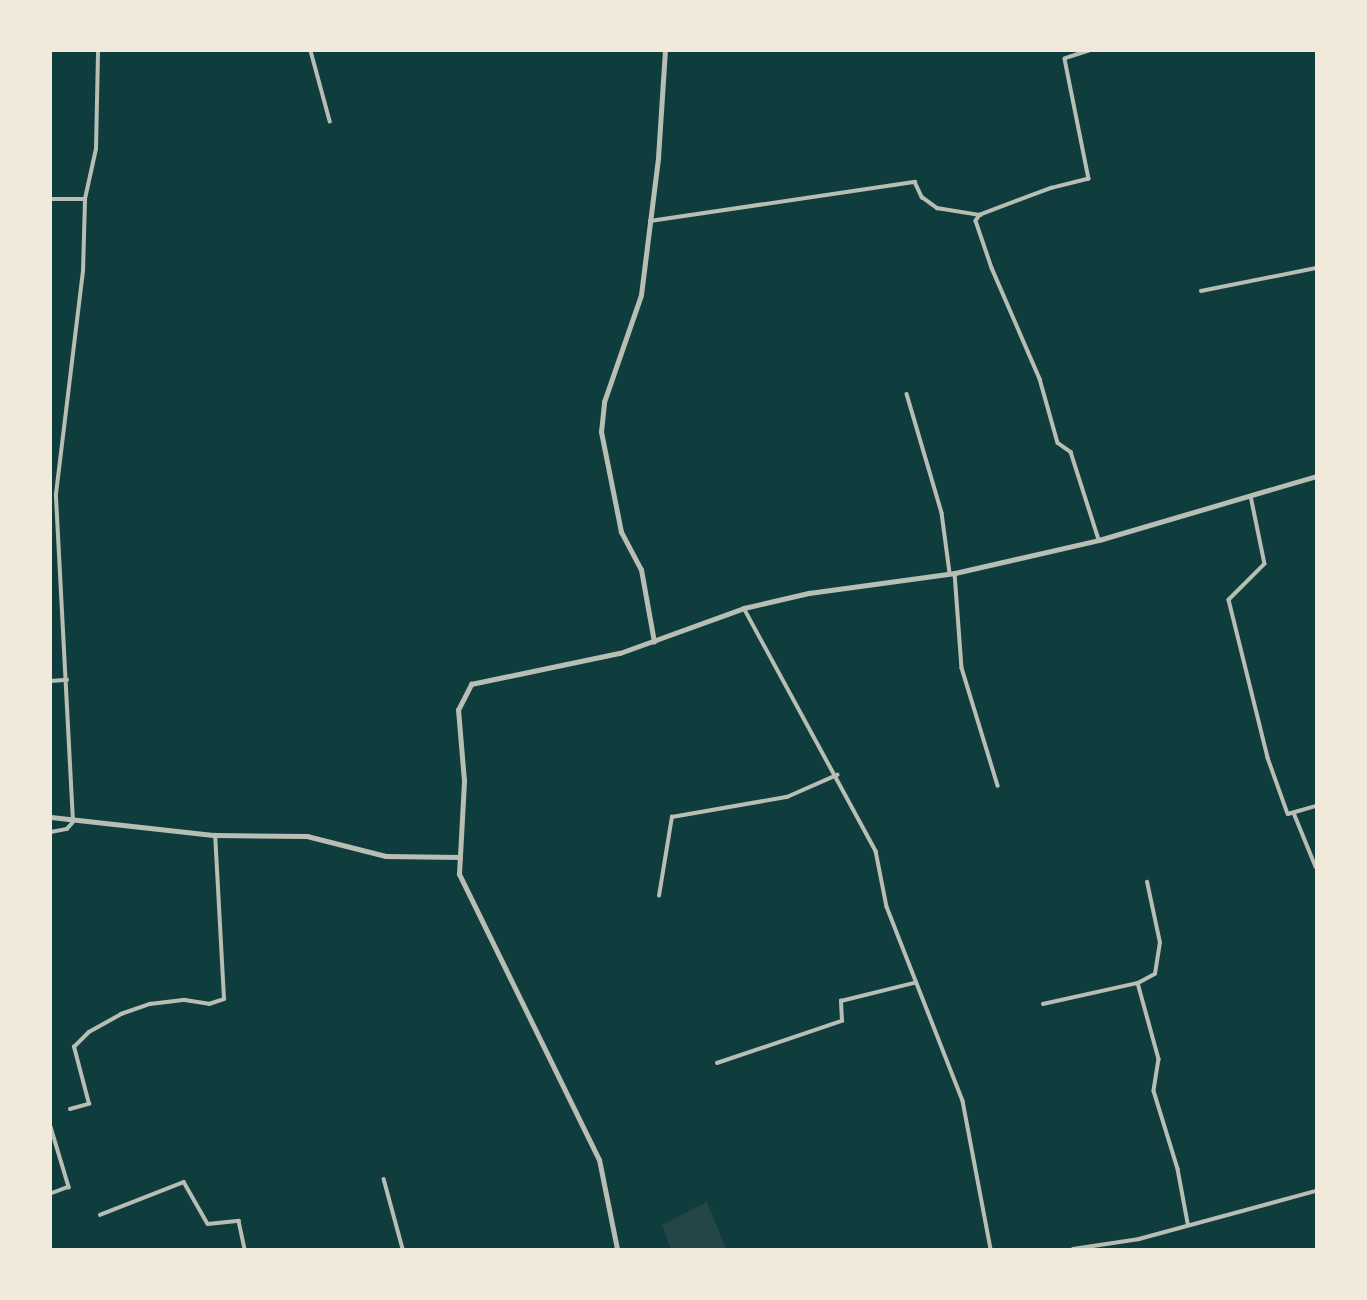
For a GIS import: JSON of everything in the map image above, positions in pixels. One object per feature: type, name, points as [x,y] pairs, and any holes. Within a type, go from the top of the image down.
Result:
[{"type":"street","points":[[73,822],[56,494],[83,272],[85,200],[96,149],[98,51]]},
{"type":"street","points":[[311,51],[330,121]]},
{"type":"street","points":[[654,642],[641,570],[621,532],[601,432],[604,402],[641,295],[665,51]]},
{"type":"street","points":[[650,221],[915,182],[922,198],[937,208],[980,215],[1089,179],[1065,59],[1086,51]]},
{"type":"street","points":[[51,199],[85,200]]},
{"type":"street","points":[[980,215],[976,221],[992,268],[1040,379],[1058,443],[1071,452],[1099,540]]},
{"type":"street","points":[[1201,291],[1316,268]]},
{"type":"street","points":[[907,394],[942,513],[953,573],[962,668],[998,786]]},
{"type":"street","points":[[617,1249],[599,1160],[459,874],[464,781],[458,710],[471,684],[654,642],[744,608],[809,593],[953,573],[1099,540],[1316,476]]},
{"type":"street","points":[[1251,496],[1265,564],[1229,600],[1268,758],[1288,814],[1316,806]]},
{"type":"street","points":[[51,589],[59,589]]},
{"type":"street","points":[[744,608],[804,724],[837,775],[876,851],[887,907],[963,1101],[991,1249]]},
{"type":"street","points":[[51,681],[67,680]]},
{"type":"street","points":[[659,896],[672,817],[787,797],[837,775]]},
{"type":"street","points":[[1294,813],[1316,867]]},
{"type":"street","points":[[51,817],[73,822],[215,835],[307,836],[386,856],[460,857]]},
{"type":"street","points":[[51,832],[73,822]]},
{"type":"street","points":[[70,1109],[89,1104],[74,1047],[89,1032],[121,1014],[150,1004],[185,1000],[209,1004],[224,999],[215,835]]},
{"type":"street","points":[[1043,1004],[1138,983],[1159,968],[1160,943],[1147,883]]},
{"type":"street","points":[[1138,983],[1159,1059],[1154,1091],[1178,1169],[1188,1223]]},
{"type":"street","points":[[717,1063],[842,1021],[841,1001],[915,984]]},
{"type":"street","points":[[51,1127],[69,1187],[51,1194]]},
{"type":"street","points":[[384,1180],[402,1249]]},
{"type":"street","points":[[100,1215],[184,1182],[208,1224],[239,1220],[245,1249]]},
{"type":"street","points":[[1073,1249],[1139,1239],[1188,1223],[1316,1191]]},
{"type":"shaded area","points":[[707,1202],[726,1249],[671,1249],[662,1225]]}]
